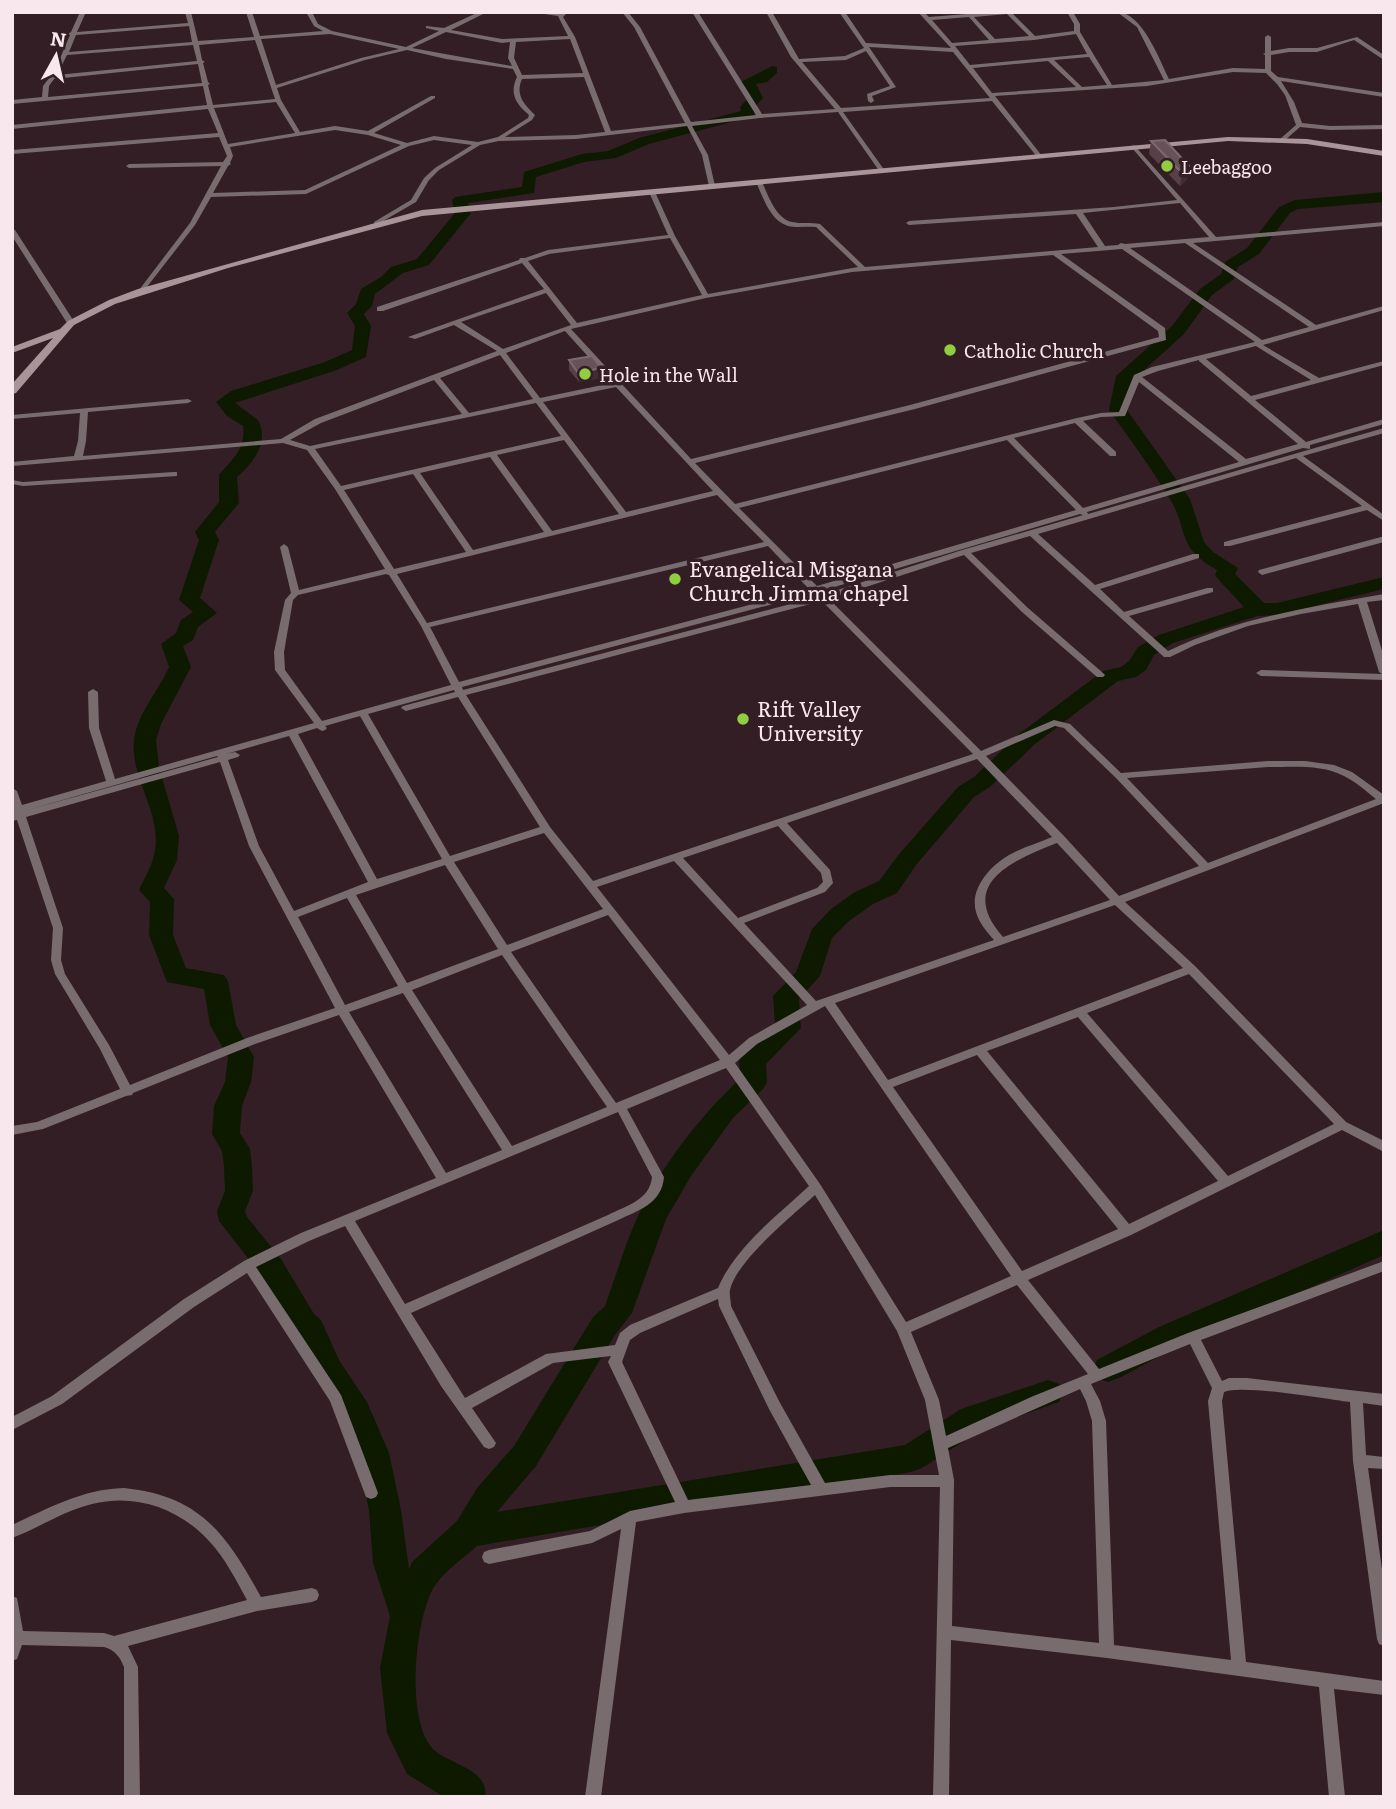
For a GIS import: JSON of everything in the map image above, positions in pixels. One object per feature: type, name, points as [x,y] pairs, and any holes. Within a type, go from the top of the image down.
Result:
[{"type":"street","points":[[45,99],[46,86],[54,77],[83,12]]},
{"type":"street","points":[[141,291],[193,224],[230,156],[211,108],[188,12]]},
{"type":"street","points":[[249,12],[278,100],[299,133]]},
{"type":"street","points":[[309,12],[316,25],[330,32],[405,49],[516,68]]},
{"type":"street","points":[[275,88],[363,59],[405,49],[484,12]]},
{"type":"street","points":[[534,12],[563,14],[609,134]]},
{"type":"street","points":[[625,12],[637,27],[705,155],[712,186]]},
{"type":"street","points":[[695,12],[760,116]]},
{"type":"street","points":[[769,12],[797,61],[839,110],[882,171]]},
{"type":"street","points":[[842,12],[892,87],[869,95],[870,101]]},
{"type":"street","points":[[921,12],[953,47],[1040,157]]},
{"type":"street","points":[[929,19],[1015,12]]},
{"type":"street","points":[[1070,12],[1077,24],[1077,32],[1110,86]]},
{"type":"street","points":[[1120,12],[1139,26],[1167,80]]},
{"type":"street","points":[[1009,13],[1034,38]]},
{"type":"street","points":[[971,17],[993,41]]},
{"type":"street","points":[[71,34],[192,24]]},
{"type":"street","points":[[428,26],[513,42],[572,37]]},
{"type":"street","points":[[64,54],[330,32]]},
{"type":"street","points":[[797,61],[846,58],[866,47],[953,47],[1077,32]]},
{"type":"street","points":[[1268,37],[1268,71]]},
{"type":"street","points":[[1266,54],[1289,50],[1317,50],[1354,38],[1384,58]]},
{"type":"street","points":[[499,139],[532,115],[515,96],[520,77],[511,58],[513,42]]},
{"type":"street","points":[[968,67],[1091,55]]},
{"type":"street","points":[[1048,58],[1081,89]]},
{"type":"street","points":[[54,77],[202,62]]},
{"type":"street","points":[[376,223],[414,201],[426,179],[437,169],[478,144],[499,139],[609,134],[760,116],[839,110],[863,111],[1167,80],[1233,70],[1268,71],[1277,79],[1290,99],[1299,125]]},
{"type":"street","points":[[520,77],[587,75]]},
{"type":"street","points":[[1277,79],[1384,95]]},
{"type":"street","points":[[12,102],[207,84]]},
{"type":"street","points":[[369,133],[433,97]]},
{"type":"street","points":[[12,127],[278,100]]},
{"type":"street","points":[[1282,140],[1299,125],[1330,128],[1384,127]]},
{"type":"street","points":[[227,146],[335,128],[369,133],[407,145]]},
{"type":"street","points":[[12,152],[222,135]]},
{"type":"street","points":[[209,195],[306,192],[407,145],[434,138],[478,144]]},
{"type":"street","points":[[12,391],[71,323],[141,291],[376,223],[455,209],[1228,139],[1338,145],[1384,154]]},
{"type":"street","points":[[1134,147],[1213,237]]},
{"type":"street","points":[[129,166],[228,164]]},
{"type":"street","points":[[759,181],[770,205],[783,221],[790,224],[818,225],[863,269]]},
{"type":"street","points":[[652,192],[672,236],[706,296]]},
{"type":"street","points":[[909,223],[1182,201]]},
{"type":"street","points":[[1078,211],[1102,247]]},
{"type":"street","points":[[283,441],[317,421],[571,326],[706,296],[863,269],[1384,224]]},
{"type":"street","points":[[12,230],[71,323]]},
{"type":"street","points":[[380,309],[523,259],[568,248],[672,236]]},
{"type":"street","points":[[1185,240],[1315,328]]},
{"type":"street","points":[[1121,246],[1259,344],[1318,381]]},
{"type":"street","points":[[689,462],[899,410],[1163,338],[1162,331],[1054,252]]},
{"type":"street","points":[[523,259],[536,271],[571,326],[689,462],[818,589],[1118,901],[1191,969],[1342,1125],[1384,1147]]},
{"type":"street","points":[[412,337],[547,290]]},
{"type":"street","points":[[735,506],[1077,420],[1122,414],[1137,377],[1155,369],[1259,344],[1384,307]]},
{"type":"street","points":[[455,322],[501,351],[624,515]]},
{"type":"street","points":[[12,350],[62,331]]},
{"type":"street","points":[[1202,359],[1314,451]]},
{"type":"street","points":[[1250,399],[1384,363]]},
{"type":"street","points":[[435,376],[468,416]]},
{"type":"street","points":[[1137,377],[1243,461]]},
{"type":"street","points":[[12,464],[283,441],[310,448],[619,384]]},
{"type":"street","points":[[12,417],[188,401]]},
{"type":"street","points":[[78,458],[84,410]]},
{"type":"street","points":[[1077,420],[1113,454]]},
{"type":"street","points":[[458,690],[825,597],[1032,533],[1084,513],[1243,461],[1384,421]]},
{"type":"street","points":[[15,814],[1384,430]]},
{"type":"street","points":[[339,489],[566,437]]},
{"type":"street","points":[[1009,438],[1084,513]]},
{"type":"street","points":[[310,448],[425,625],[458,690],[546,829],[728,1062],[816,1187],[903,1329],[933,1400],[947,1479],[941,1797]]},
{"type":"street","points":[[492,454],[549,533]]},
{"type":"street","points":[[1298,456],[1384,519]]},
{"type":"street","points":[[416,473],[470,552]]},
{"type":"street","points":[[12,482],[174,474]]},
{"type":"street","points":[[322,728],[280,670],[279,652],[289,600],[295,593],[719,492]]},
{"type":"street","points":[[1227,544],[1369,507]]},
{"type":"street","points":[[1032,533],[1125,614],[1167,655],[1188,644],[1244,626],[1384,597]]},
{"type":"street","points":[[1262,572],[1384,539]]},
{"type":"street","points":[[425,625],[771,543]]},
{"type":"street","points":[[284,547],[295,593]]},
{"type":"street","points":[[965,552],[1025,610],[1100,675]]},
{"type":"street","points":[[1095,588],[1196,556]]},
{"type":"street","points":[[1125,614],[1210,590]]},
{"type":"street","points":[[1261,673],[1384,674],[1362,601]]},
{"type":"street","points":[[93,692],[94,727],[111,782]]},
{"type":"street","points":[[365,716],[448,861],[505,951],[617,1108],[659,1177],[659,1187],[646,1201],[402,1311]]},
{"type":"street","points":[[590,886],[978,755],[1050,724],[1067,726],[1206,867]]},
{"type":"street","points":[[294,735],[374,884]]},
{"type":"street","points":[[15,814],[111,782],[222,755]]},
{"type":"street","points":[[222,755],[254,846],[290,916],[342,1010],[444,1180]]},
{"type":"street","points":[[1119,776],[1268,764],[1305,764],[1334,768],[1349,774],[1383,799]]},
{"type":"street","points":[[12,791],[15,814],[58,928],[56,960],[60,974],[100,1038],[128,1093]]},
{"type":"street","points":[[12,1424],[57,1400],[157,1324],[272,1252],[728,1062],[753,1041],[814,1006],[1118,901],[1383,799]]},
{"type":"street","points":[[737,922],[821,890],[828,884],[826,872],[780,822]]},
{"type":"street","points":[[290,916],[374,884],[546,829]]},
{"type":"street","points":[[1001,941],[985,921],[980,909],[979,896],[988,877],[1006,859],[1060,838]]},
{"type":"street","points":[[676,857],[814,1006]]},
{"type":"street","points":[[350,894],[405,988],[509,1151]]},
{"type":"street","points":[[12,1131],[39,1126],[128,1093],[251,1041],[405,988],[608,911]]},
{"type":"street","points":[[887,1085],[1191,969]]},
{"type":"street","points":[[828,1002],[1020,1279],[1097,1376]]},
{"type":"street","points":[[1081,1013],[1227,1183]]},
{"type":"street","points":[[980,1051],[1127,1231]]},
{"type":"street","points":[[903,1329],[1127,1231],[1342,1125]]},
{"type":"street","points":[[816,1187],[743,1258],[731,1272],[724,1291],[725,1306],[774,1405],[820,1488]]},
{"type":"street","points":[[348,1220],[402,1311],[489,1443]]},
{"type":"street","points":[[251,1263],[336,1399],[370,1493]]},
{"type":"street","points":[[942,1444],[1083,1381],[1384,1266]]},
{"type":"street","points":[[684,1507],[615,1362],[625,1337],[635,1329],[724,1291]]},
{"type":"street","points":[[1193,1337],[1219,1388],[1215,1401],[1239,1669]]},
{"type":"street","points":[[463,1406],[551,1358],[618,1350]]},
{"type":"street","points":[[1083,1381],[1093,1401],[1098,1421],[1107,1651]]},
{"type":"street","points":[[1219,1388],[1229,1384],[1247,1384],[1384,1400]]},
{"type":"street","points":[[1356,1397],[1360,1461],[1379,1568],[1384,1639]]},
{"type":"street","points":[[1360,1461],[1384,1464]]},
{"type":"street","points":[[489,1557],[592,1537],[630,1517],[684,1507],[820,1488],[947,1479]]},
{"type":"street","points":[[12,1532],[62,1508],[93,1497],[142,1495],[184,1512],[212,1535],[233,1561],[257,1604]]},
{"type":"street","points":[[593,1797],[630,1517]]},
{"type":"street","points":[[17,1638],[116,1642],[257,1604],[312,1595]]},
{"type":"street","points":[[12,1603],[17,1638],[12,1654]]},
{"type":"street","points":[[946,1632],[1384,1688]]},
{"type":"street","points":[[116,1642],[125,1651],[131,1667],[132,1797]]},
{"type":"street","points":[[1326,1680],[1337,1797]]},
{"type":"building","points":[[1165,140],[1189,166],[1182,173],[1151,141]]},
{"type":"building","points":[[592,356],[601,368],[578,373],[569,360]]},
{"type":"waterway","points":[[407,1616],[390,1563],[385,1510],[373,1453],[356,1412],[328,1368],[310,1329],[303,1323],[271,1267],[233,1221],[231,1211],[239,1191],[238,1167],[236,1149],[226,1134],[228,1106],[238,1082],[241,1057],[223,1025],[215,981],[176,976],[161,935],[162,899],[151,890],[165,860],[167,836],[145,754],[145,740],[180,667],[172,644],[186,636],[188,624],[207,613],[189,600],[209,540],[205,532],[229,503],[228,475],[244,459],[253,439],[252,424],[233,412],[225,402],[237,395],[331,366],[360,353],[363,326],[355,313],[364,306],[367,292],[387,280],[397,270],[423,262],[463,213],[460,200],[529,190],[529,175],[582,158],[611,155],[644,141],[749,113],[747,107],[756,98],[748,82],[762,79],[772,70]]},
{"type":"waterway","points":[[1255,610],[1253,602],[1225,575],[1228,568],[1206,556],[1195,543],[1180,499],[1118,410],[1122,380],[1178,330],[1206,292],[1228,276],[1231,265],[1253,251],[1284,210],[1295,205],[1384,197]]},
{"type":"waterway","points":[[1255,610],[1277,609],[1384,583]]},
{"type":"waterway","points":[[469,1532],[488,1498],[525,1456],[604,1326],[617,1313],[652,1217],[681,1168],[723,1111],[754,1082],[752,1061],[788,1028],[786,996],[807,976],[821,935],[840,915],[864,898],[888,887],[908,859],[966,792],[982,782],[1027,739],[1111,676],[1128,672],[1138,665],[1145,651],[1166,639],[1255,610]]},
{"type":"waterway","points":[[1108,1369],[1170,1336],[1384,1242]]},
{"type":"waterway","points":[[469,1532],[911,1458],[972,1419],[1048,1393]]},
{"type":"waterway","points":[[407,1616],[412,1597],[424,1573],[469,1532]]},
{"type":"waterway","points":[[407,1616],[397,1668],[405,1733],[420,1761],[468,1791],[467,1797]]},
{"type":"place","name":"Leebaggoo","points":[[1167,166]]},
{"type":"place","name":"Catholic Church","points":[[950,350]]},
{"type":"place","name":"Hole in the Wall","points":[[585,374]]},
{"type":"place","name":"Evangelical Misgana Church Jimma chapel","points":[[675,579]]},
{"type":"place","name":"Rift Valley University","points":[[743,719]]}]
